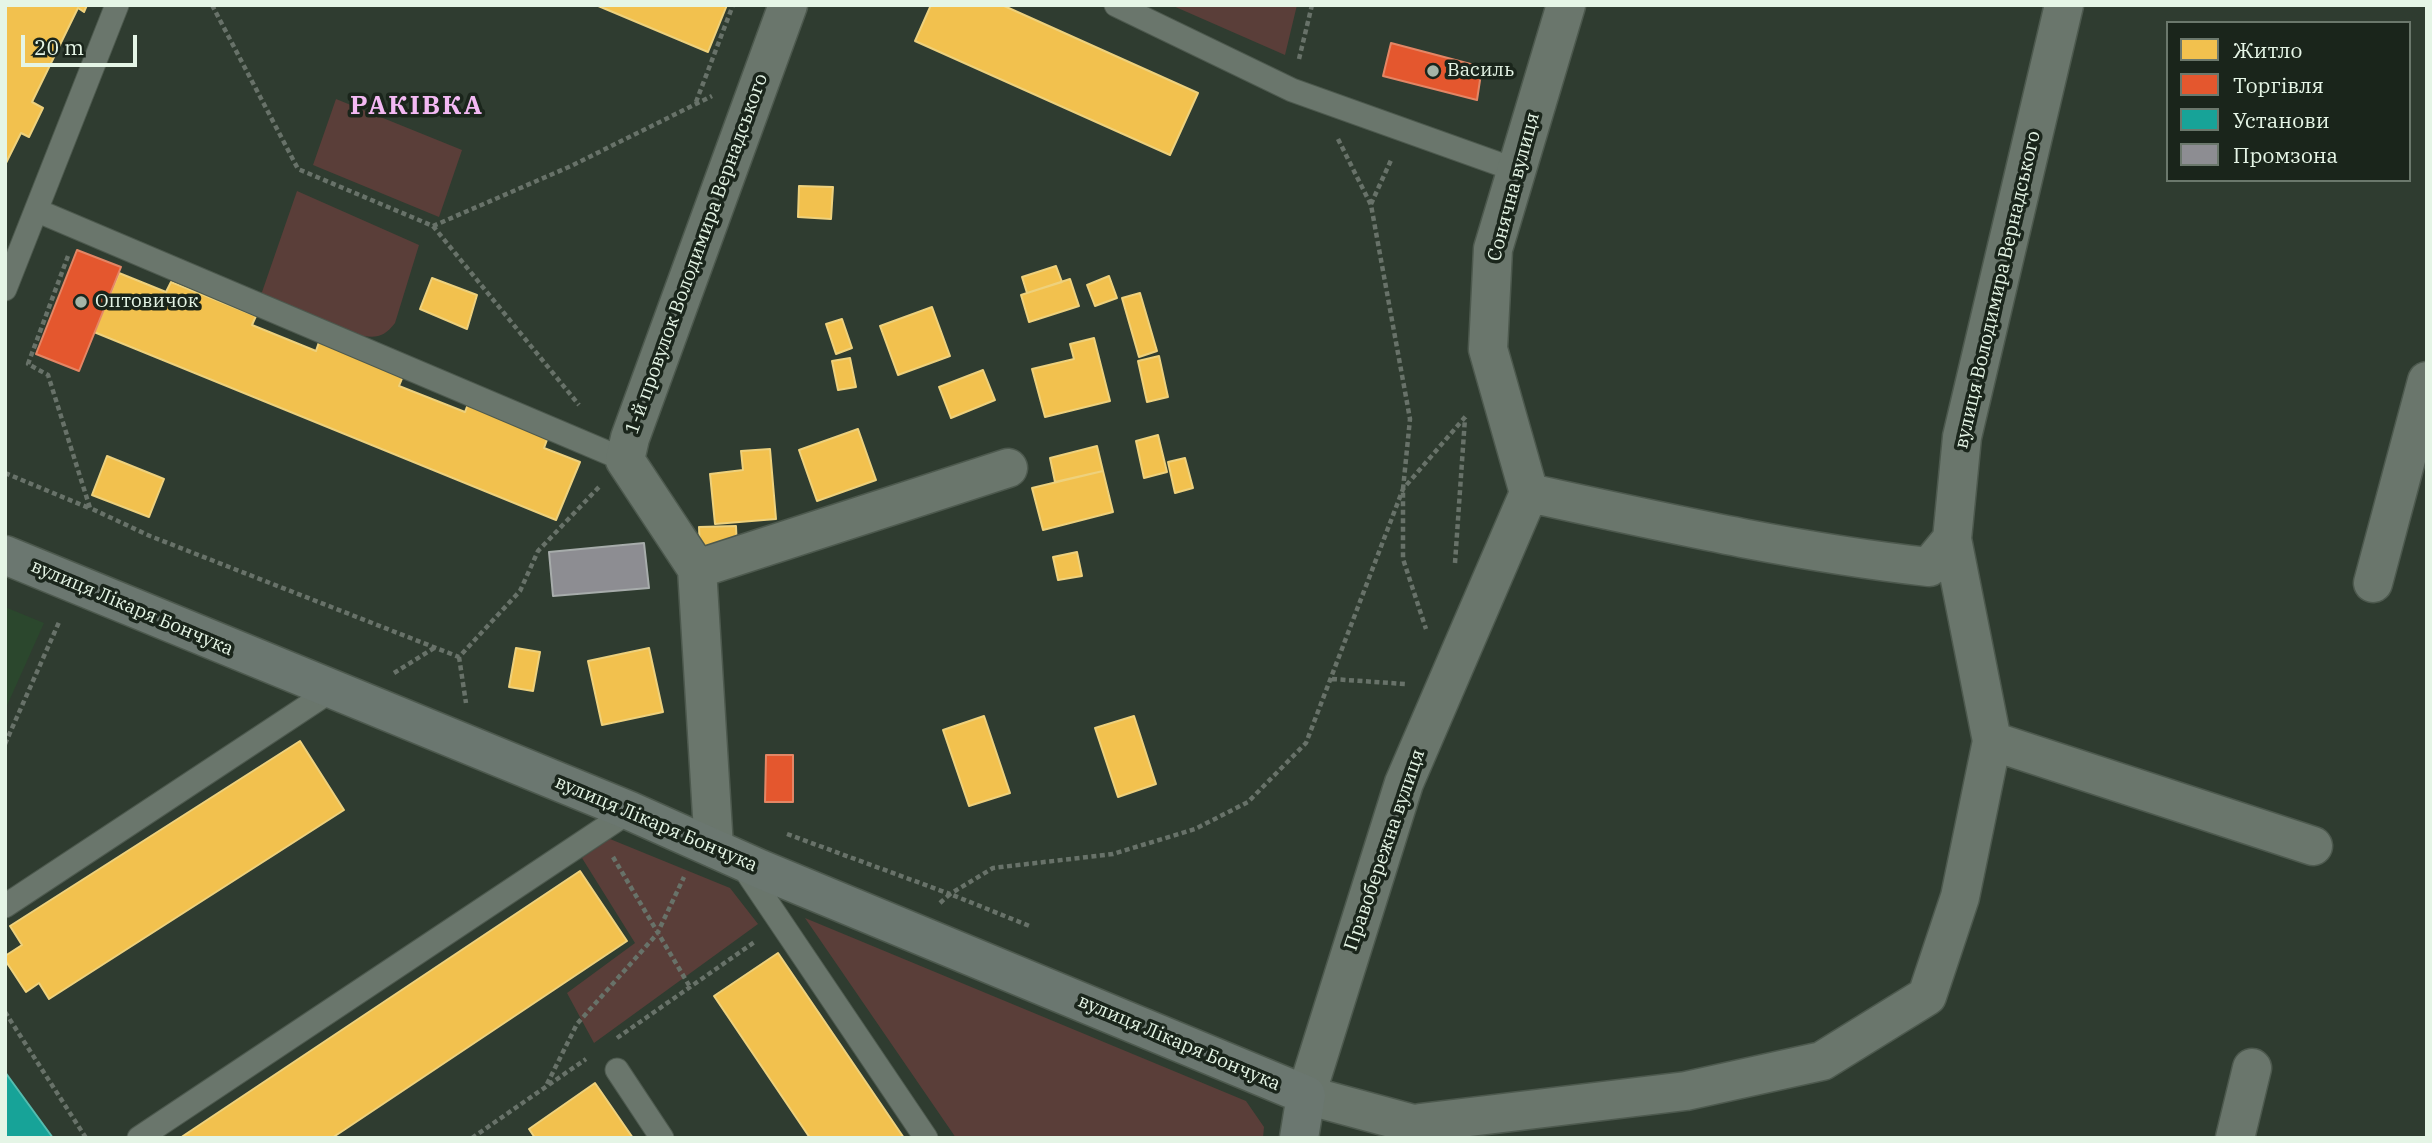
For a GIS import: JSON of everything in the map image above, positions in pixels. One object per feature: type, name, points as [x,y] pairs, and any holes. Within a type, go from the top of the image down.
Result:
[{"type":"street","name":"1-й провулок Володимира Вернадського","points":[[697,569],[625,460],[630,438],[788,5]]},
{"type":"street","name":"Сонячна вулиця","points":[[1529,493],[1488,349],[1493,249],[1566,5]]},
{"type":"street","name":"вулиця Володимира Вернадського","points":[[1420,1123],[1686,1091],[1822,1061],[1927,996],[1960,897],[1992,741],[1952,539],[1962,437],[2064,5]]},
{"type":"street","points":[[2373,583],[2427,381]]},
{"type":"street","points":[[717,848],[697,569],[1008,468]]},
{"type":"street","points":[[1529,493],[1687,528],[1856,559],[1929,567],[1952,539]]},
{"type":"street","name":"Правобережна вулиця","points":[[1299,1138],[1306,1095],[1404,783],[1529,493]]},
{"type":"street","name":"вулиця Лікаря Бончука","points":[[5,555],[332,690],[614,821],[717,848],[1306,1095]]},
{"type":"street","points":[[1992,741],[2313,846]]},
{"type":"street","points":[[2235,1138],[2252,1068]]},
{"type":"street","points":[[1306,1095],[1420,1123],[1459,1138]]},
{"type":"lane","points":[[5,289],[117,5]]},
{"type":"lane","points":[[1116,5],[1292,89],[1516,170]]},
{"type":"lane","points":[[38,211],[625,460]]},
{"type":"lane","points":[[5,906],[332,690]]},
{"type":"lane","points":[[139,1138],[614,821]]},
{"type":"lane","points":[[717,848],[781,923],[926,1138]]},
{"type":"lane","points":[[617,1070],[662,1138]]},
{"type":"path","points":[[212,5],[298,169],[433,226],[582,409]]},
{"type":"path","points":[[695,104],[733,5]]},
{"type":"path","points":[[1292,89],[1312,5]]},
{"type":"path","points":[[433,226],[570,166],[764,71]]},
{"type":"path","points":[[1319,100],[1371,205],[1410,419],[1403,489],[1403,559],[1445,686],[1332,679]]},
{"type":"path","points":[[1371,205],[1403,131]]},
{"type":"path","points":[[78,228],[28,364],[48,375],[90,508]]},
{"type":"path","points":[[1454,565],[1468,403]]},
{"type":"path","points":[[950,894],[993,868],[1113,854],[1195,830],[1248,802],[1306,743],[1403,489],[1466,416]]},
{"type":"path","points":[[5,473],[150,536],[459,657],[520,591],[538,551],[625,460]]},
{"type":"path","points":[[5,744],[75,585]]},
{"type":"path","points":[[614,821],[657,934],[690,987]]},
{"type":"path","points":[[775,830],[1032,927]]},
{"type":"path","points":[[546,1087],[577,1024],[657,934],[717,848]]},
{"type":"path","points":[[612,1041],[781,923]]},
{"type":"path","points":[[5,1012],[86,1138]]},
{"type":"path","points":[[5,1021],[16,1029]]},
{"type":"path","points":[[472,1138],[590,1056]]},
{"type":"shaded area","points":[[1171,5],[1297,5],[1285,55]]},
{"type":"shaded area","points":[[336,99],[462,150],[439,217],[313,165]]},
{"type":"shaded area","points":[[297,191],[419,245],[395,323],[388,331],[377,336],[363,336],[261,295]]},
{"type":"shaded area","points":[[5,607],[44,623],[5,710]]},
{"type":"shaded area","points":[[610,839],[730,888],[758,924],[594,1043],[567,993],[635,943],[582,858]]},
{"type":"shaded area","points":[[805,918],[1246,1101],[1264,1127],[1263,1138],[956,1138]]},
{"type":"building: Житло","points":[[5,5],[87,5],[84,12],[78,8],[32,102],[43,108],[29,137],[21,133],[5,165]]},
{"type":"building: Житло","points":[[596,5],[727,5],[708,52]]},
{"type":"building: Житло","points":[[931,5],[1002,5],[1198,93],[1170,155],[915,41]]},
{"type":"building: Житло","points":[[799,186],[833,187],[831,219],[798,217]]},
{"type":"building: Житло","points":[[1056,266],[1062,282],[1027,293],[1022,277]]},
{"type":"building: Житло","points":[[119,273],[166,292],[171,282],[256,316],[252,325],[316,351],[319,342],[403,376],[399,386],[465,412],[468,404],[548,437],[544,448],[580,462],[556,520],[94,332]]},
{"type":"building: Житло","points":[[1109,276],[1117,298],[1095,306],[1087,285]]},
{"type":"building: Житло","points":[[432,278],[477,295],[467,329],[420,309]]},
{"type":"building: Житло","points":[[1070,279],[1079,306],[1029,322],[1021,295]]},
{"type":"building: Житло","points":[[1140,293],[1157,351],[1139,357],[1122,298]]},
{"type":"building: Житло","points":[[932,307],[950,356],[898,375],[880,326]]},
{"type":"building: Житло","points":[[842,319],[852,348],[836,354],[826,324]]},
{"type":"building: Житло","points":[[1094,338],[1110,401],[1045,417],[1032,369],[1074,359],[1070,344]]},
{"type":"building: Житло","points":[[1159,356],[1168,397],[1147,402],[1138,361]]},
{"type":"building: Житло","points":[[850,358],[856,387],[838,390],[832,361]]},
{"type":"building: Житло","points":[[983,370],[995,400],[951,418],[939,387]]},
{"type":"building: Житло","points":[[858,429],[876,480],[817,501],[799,450]]},
{"type":"building: Житло","points":[[1158,435],[1167,472],[1144,478],[1136,441]]},
{"type":"building: Житло","points":[[1097,446],[1103,471],[1055,482],[1050,458]]},
{"type":"building: Житло","points":[[770,449],[776,519],[715,524],[710,474],[743,470],[741,451]]},
{"type":"building: Житло","points":[[107,456],[164,479],[149,517],[92,495]]},
{"type":"building: Житло","points":[[1185,458],[1193,488],[1175,493],[1168,462]]},
{"type":"building: Житло","points":[[1103,471],[1113,512],[1043,530],[1032,488]]},
{"type":"building: Житло","points":[[736,526],[737,550],[700,551],[699,527]]},
{"type":"building: Житло","points":[[1077,552],[1082,576],[1058,580],[1053,557]]},
{"type":"building: Житло","points":[[516,648],[540,652],[533,691],[509,687]]},
{"type":"building: Житло","points":[[649,648],[663,712],[602,725],[588,661]]},
{"type":"building: Житло","points":[[984,716],[1010,793],[969,806],[943,730]]},
{"type":"building: Житло","points":[[1134,716],[1156,784],[1118,797],[1095,728]]},
{"type":"building: Житло","points":[[300,741],[344,810],[49,999],[39,983],[26,992],[5,960],[5,956],[22,945],[10,926]]},
{"type":"building: Житло","points":[[580,871],[627,941],[332,1138],[180,1138]]},
{"type":"building: Житло","points":[[778,953],[904,1138],[810,1138],[714,996]]},
{"type":"building: Житло","points":[[595,1083],[633,1138],[535,1138],[529,1129]]},
{"type":"building: Торгівля","name":"Василь","points":[[1391,43],[1482,67],[1477,100],[1383,76]]},
{"type":"building: Торгівля","name":"Оптовичок","points":[[77,250],[121,267],[79,371],[36,354]]},
{"type":"building: Торгівля","points":[[766,755],[793,755],[793,802],[765,802]]},
{"type":"building: Установи","points":[[5,1072],[53,1138],[5,1138]]},
{"type":"building: Промзона","points":[[644,543],[649,588],[553,596],[549,552]]},
{"type":"place","name":"Василь","points":[[1433,71]]},
{"type":"place","name":"Оптовичок","points":[[81,302]]},
{"type":"district","name":"РАКІВКА","points":[[417,106]]}]
